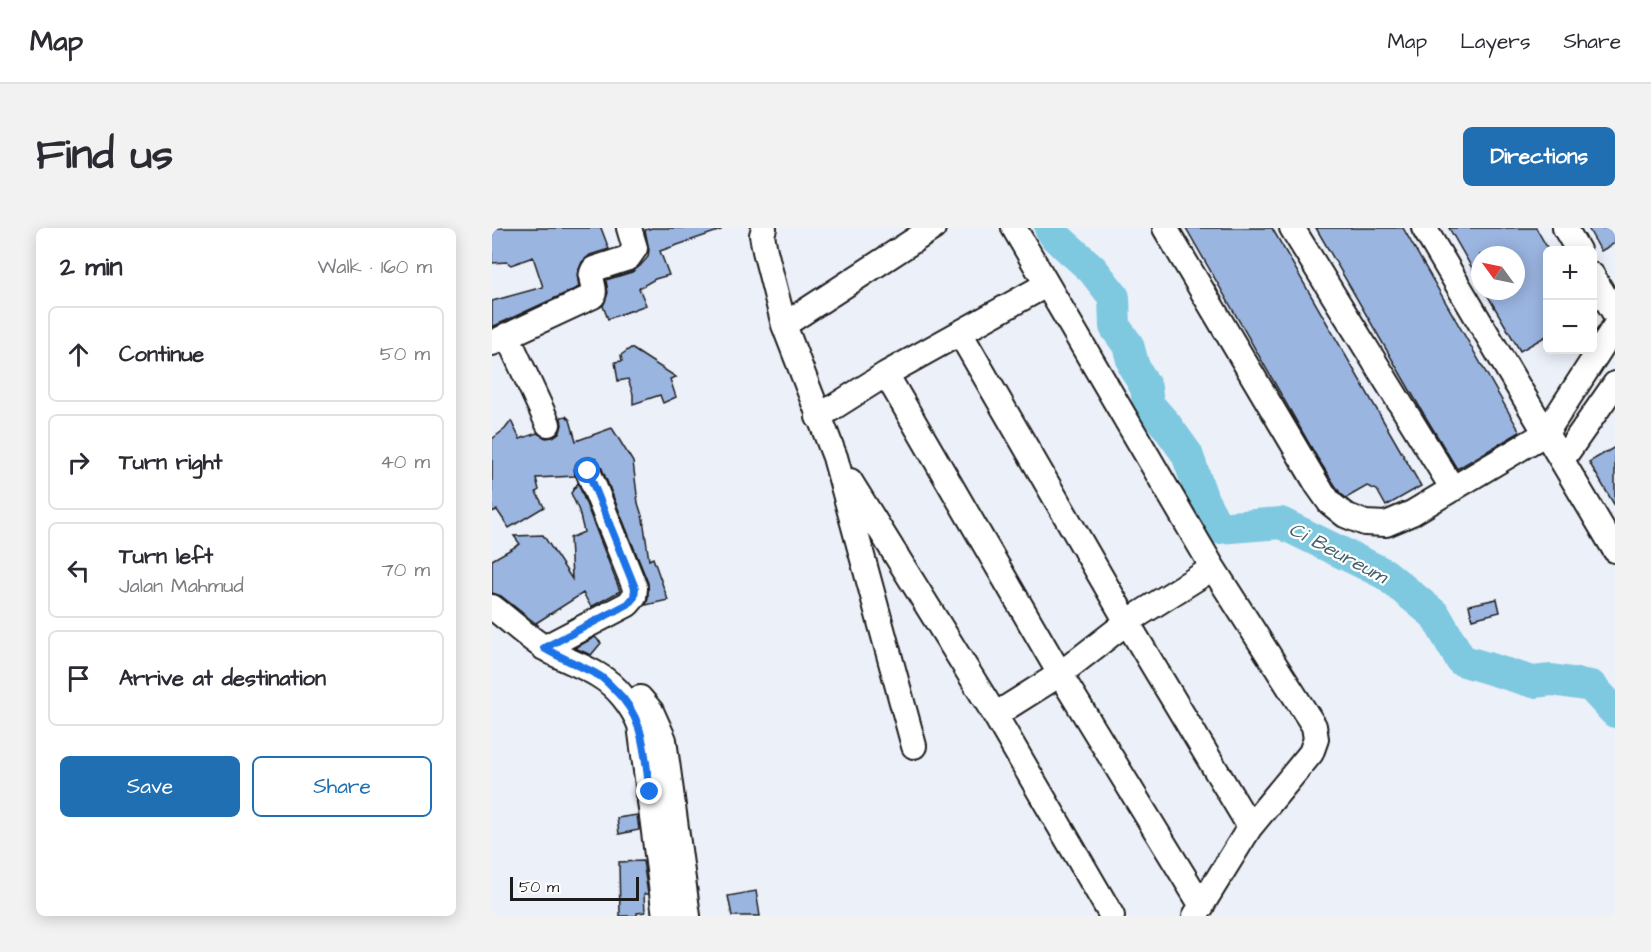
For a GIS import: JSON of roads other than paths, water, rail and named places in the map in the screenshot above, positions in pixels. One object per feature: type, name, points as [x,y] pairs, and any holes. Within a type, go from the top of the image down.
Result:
[{"type":"street","points":[[548,424],[499,339],[592,298],[595,293],[591,276],[594,269],[628,258],[633,254],[635,248],[629,228]]},
{"type":"street","points":[[764,228],[762,235],[765,251],[784,325],[835,457],[914,746]]},
{"type":"street","points":[[784,325],[933,228]]},
{"type":"street","points":[[886,374],[1198,911],[1251,826],[1311,753],[1316,740],[1314,726],[1213,568],[1014,228]]},
{"type":"street","points":[[1165,228],[1318,486],[1330,503],[1346,515],[1365,523],[1386,524],[1412,513],[1546,433],[1615,326]]},
{"type":"street","points":[[1292,228],[1453,489]]},
{"type":"street","points":[[1424,228],[1615,550]]},
{"type":"street","points":[[1565,228],[1576,246]]},
{"type":"street","points":[[1597,282],[1615,314]]},
{"type":"street","points":[[818,417],[886,374],[1046,285]]},
{"type":"street","points":[[960,333],[1127,622],[1251,826]]},
{"type":"street","points":[[1562,460],[1615,384]]},
{"type":"street","points":[[835,457],[995,715],[1112,916]]},
{"type":"street","points":[[544,648],[628,604],[634,597],[635,588],[588,471]]},
{"type":"street","points":[[995,715],[1060,674],[1127,622],[1213,568]]},
{"type":"street","points":[[492,607],[544,648],[565,661],[600,676],[617,680],[634,691],[651,711],[663,740],[688,916]]},
{"type":"street","points":[[600,676],[623,697],[640,725],[664,916]]},
{"type":"waterway","name":"Ci Beureum","points":[[1050,228],[1056,237],[1092,269],[1114,297],[1115,327],[1128,345],[1134,367],[1146,388],[1148,404],[1187,454],[1203,500],[1218,528],[1281,523],[1385,574],[1435,615],[1461,660],[1533,682],[1552,680],[1591,686],[1615,712]]}]
